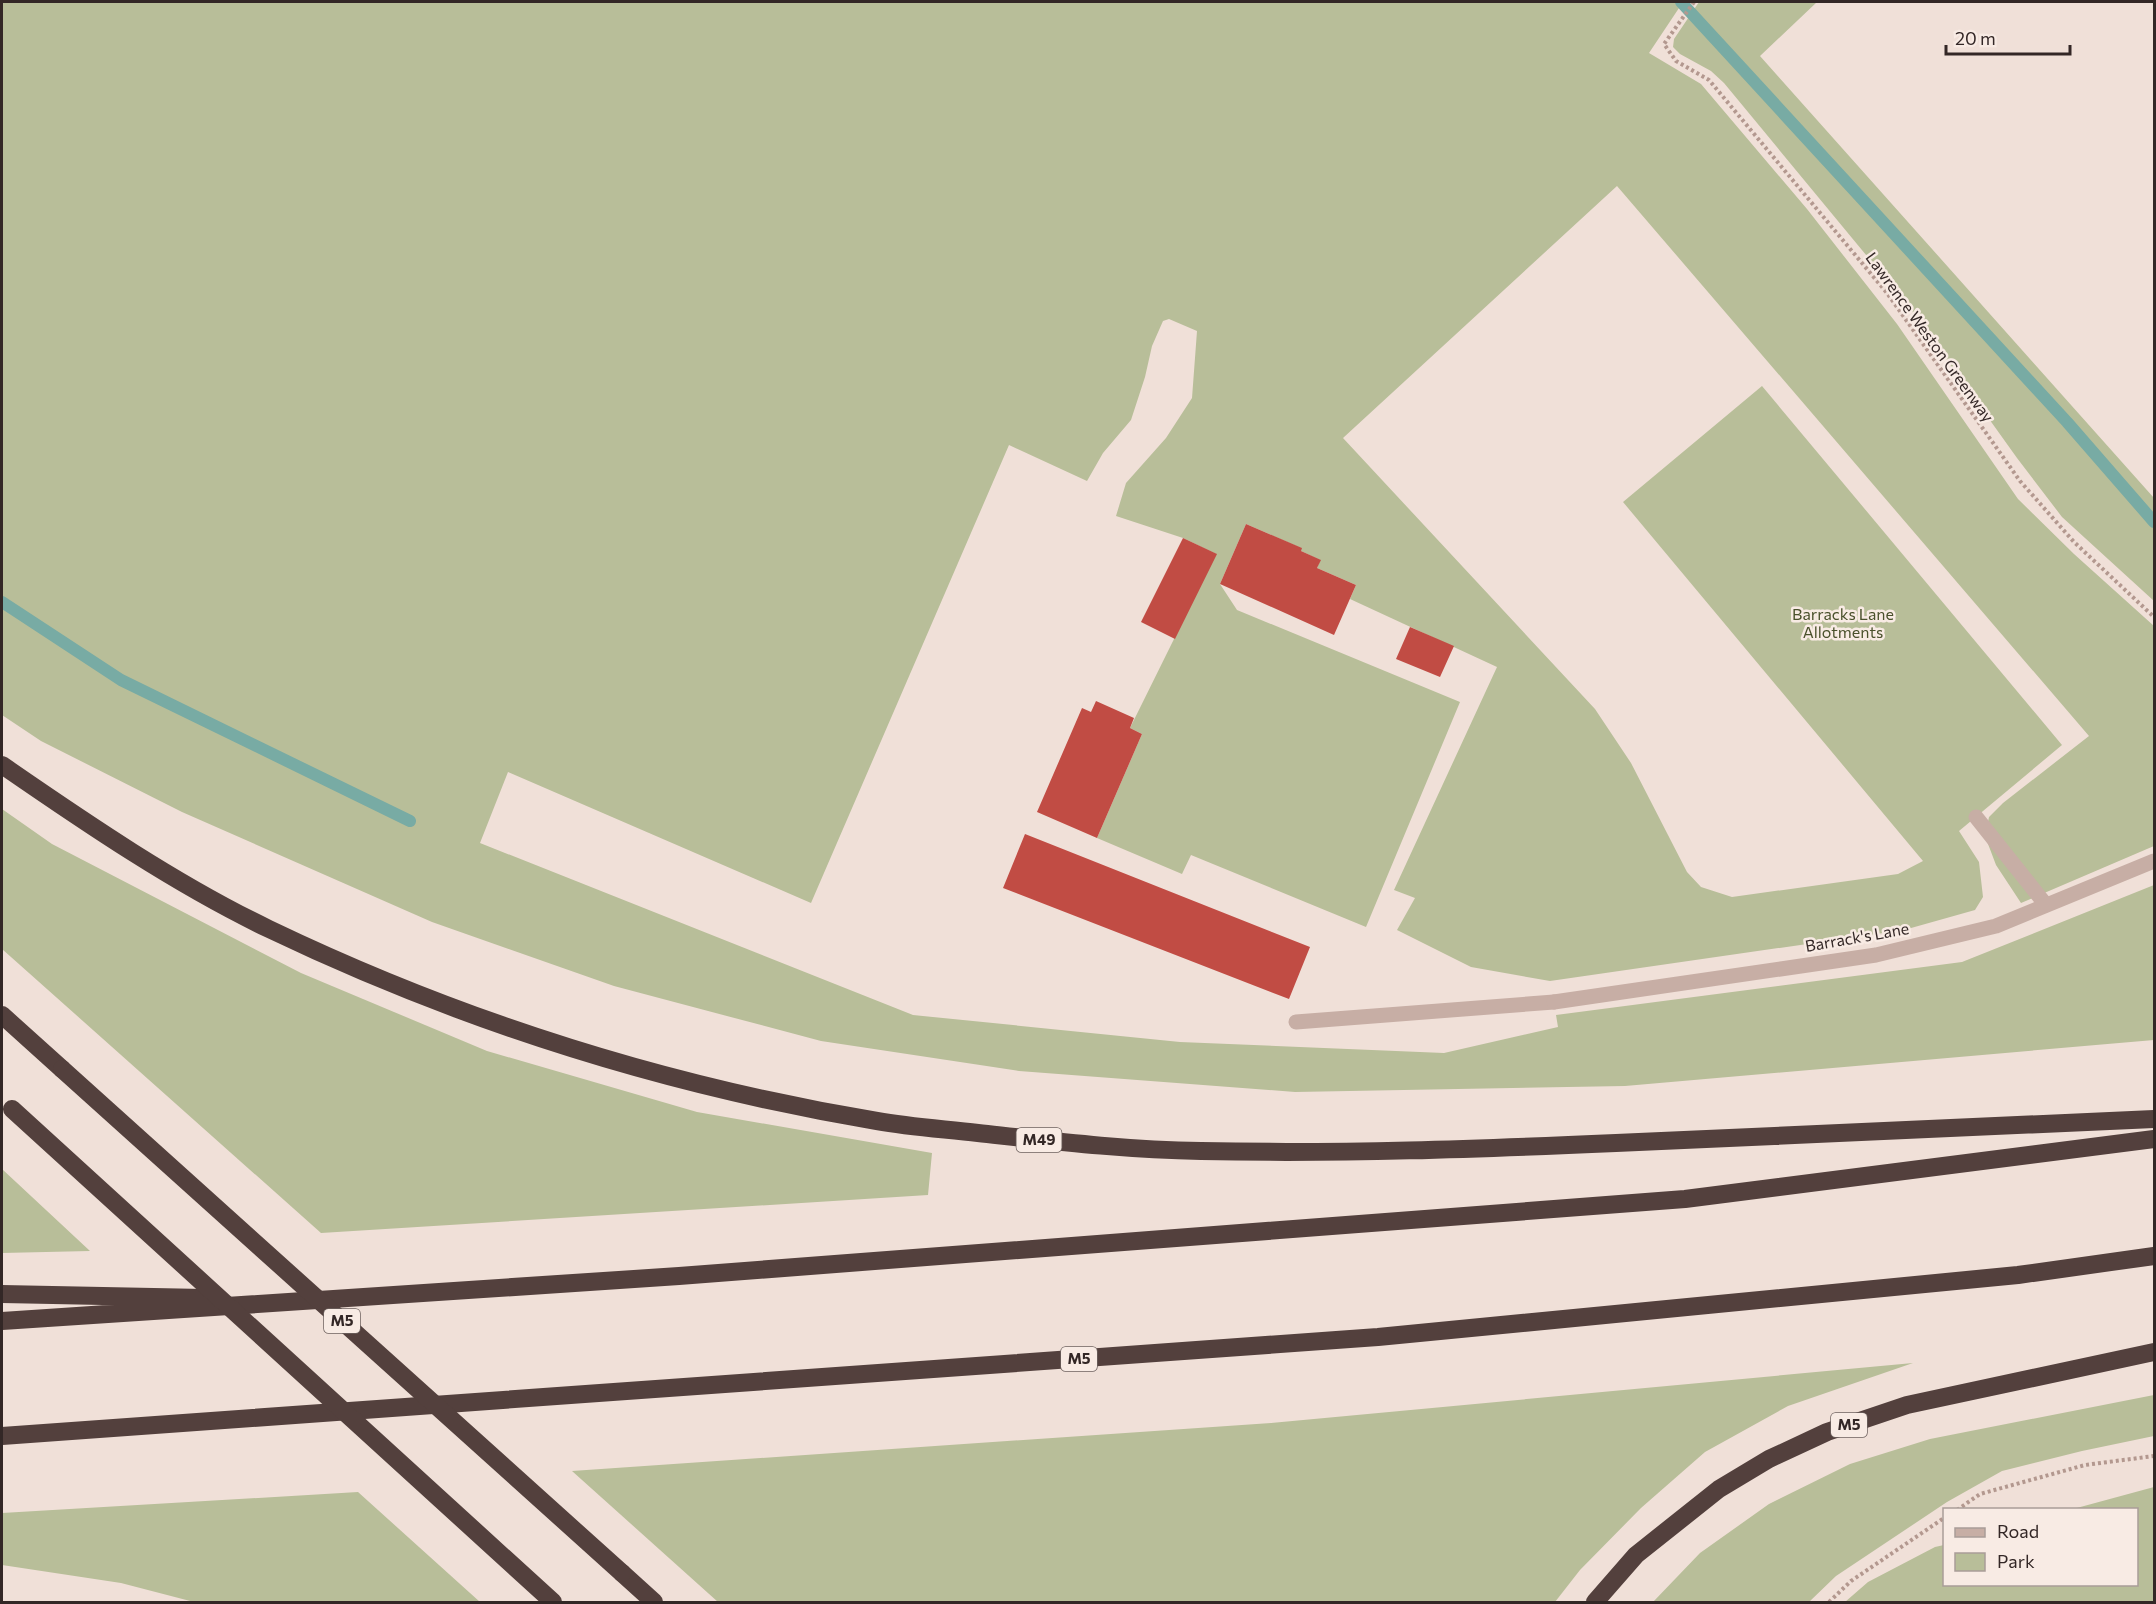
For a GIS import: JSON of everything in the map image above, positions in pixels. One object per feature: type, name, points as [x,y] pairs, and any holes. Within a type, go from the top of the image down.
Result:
[{"type":"highway","name":"M49","points":[[2,765],[72,813],[185,883],[265,927],[359,970],[488,1021],[630,1065],[738,1093],[880,1122],[1057,1142],[1198,1151],[1441,1150],[2154,1119]]},
{"type":"highway","name":"M5","points":[[2,1015],[654,1602]]},
{"type":"highway","points":[[7,1104],[553,1602]]},
{"type":"highway","name":"M5","points":[[2,1321],[679,1276],[1685,1199],[2154,1139]]},
{"type":"highway","name":"M5","points":[[2,1436],[1378,1337],[2018,1275],[2154,1256]]},
{"type":"highway","name":"M5","points":[[2,1294],[333,1300]]},
{"type":"highway","name":"M5","points":[[1595,1602],[1636,1556],[1719,1489],[1769,1459],[1818,1436],[1907,1405],[2154,1352]]},
{"type":"street","points":[[1976,817],[2046,905]]},
{"type":"street","name":"Barrack's Lane","points":[[1296,1022],[1554,1002],[1876,955],[1996,926],[2154,861]]},
{"type":"path","name":"Lawrence Weston Greenway","points":[[1694,2],[1664,44],[1676,61],[1709,80],[1887,293],[2020,481],[2074,542],[2154,617]]},
{"type":"path","points":[[1959,1508],[1980,1494],[2085,1465],[2154,1456]]},
{"type":"path","points":[[1829,1602],[1851,1581],[1943,1519]]},
{"type":"green space","name":"Barracks Lane Allotments","points":[[2,2],[1683,2],[1649,53],[1701,84],[1807,209],[1897,324],[2018,499],[2074,554],[2154,626],[2154,846],[2021,903],[1996,865],[1985,836],[1989,817],[2003,803],[2089,736],[1617,186],[1343,438],[1595,709],[1631,763],[1687,872],[1701,887],[1732,897],[1898,874],[1923,861],[1623,502],[1762,386],[2062,745],[1959,831],[1979,862],[1983,897],[1975,910],[1904,930],[1550,981],[1471,967],[1397,930],[1415,898],[1394,890],[1497,667],[1350,599],[1356,585],[1317,568],[1320,560],[1301,551],[1301,548],[1246,524],[1220,584],[1237,610],[1460,702],[1366,927],[1191,855],[1182,874],[1097,838],[1142,734],[1130,728],[1216,554],[1183,538],[1116,516],[1126,483],[1166,438],[1192,398],[1197,331],[1169,319],[1163,321],[1152,346],[1131,420],[1103,453],[1087,481],[1009,445],[811,903],[508,772],[480,843],[913,1015],[1180,1042],[1444,1053],[1558,1027],[1556,1015],[1962,962],[2154,885],[2154,1040],[1625,1086],[1295,1092],[1019,1071],[821,1041],[614,986],[432,922],[182,812],[41,741],[2,715]]},
{"type":"green space","points":[[1699,2],[1817,2],[1760,56],[2154,498],[2154,601],[2062,517],[1909,307],[1724,83],[1711,71],[1680,54],[1673,47],[1674,39]]},
{"type":"green space","points":[[2,809],[52,844],[301,973],[487,1051],[697,1112],[932,1153],[928,1195],[321,1233],[2,949]]},
{"type":"green space","points":[[2,1169],[90,1251],[2,1253]]},
{"type":"green space","points":[[1913,1363],[1788,1406],[1705,1452],[1641,1508],[1580,1570],[1555,1602],[718,1602],[572,1471],[1271,1423]]},
{"type":"green space","points":[[2154,1395],[2154,1436],[2002,1471],[1947,1502],[1836,1576],[1809,1602],[1653,1602],[1700,1553],[1769,1504],[1850,1464],[1930,1439]]},
{"type":"green space","points":[[2154,1487],[2154,1602],[1845,1602],[1868,1582],[1935,1547],[1943,1545],[1943,1586],[2138,1586],[2138,1508],[2077,1508]]},
{"type":"green space","points":[[358,1492],[480,1602],[194,1602],[121,1583],[2,1565],[2,1513]]},
{"type":"building","points":[[1246,524],[1302,548],[1301,551],[1321,560],[1317,568],[1356,585],[1334,635],[1220,584]]},
{"type":"building","points":[[1183,538],[1217,554],[1175,639],[1141,622]]},
{"type":"building","points":[[1410,627],[1454,646],[1440,677],[1396,659]]},
{"type":"building","points":[[1096,701],[1134,718],[1130,728],[1142,734],[1097,838],[1037,812],[1082,708],[1091,712]]},
{"type":"building","points":[[1025,834],[1310,947],[1289,999],[1003,888]]},
{"type":"waterway","points":[[1681,2],[2067,422],[2154,522]]},
{"type":"waterway","points":[[2,602],[121,680],[410,821]]}]
